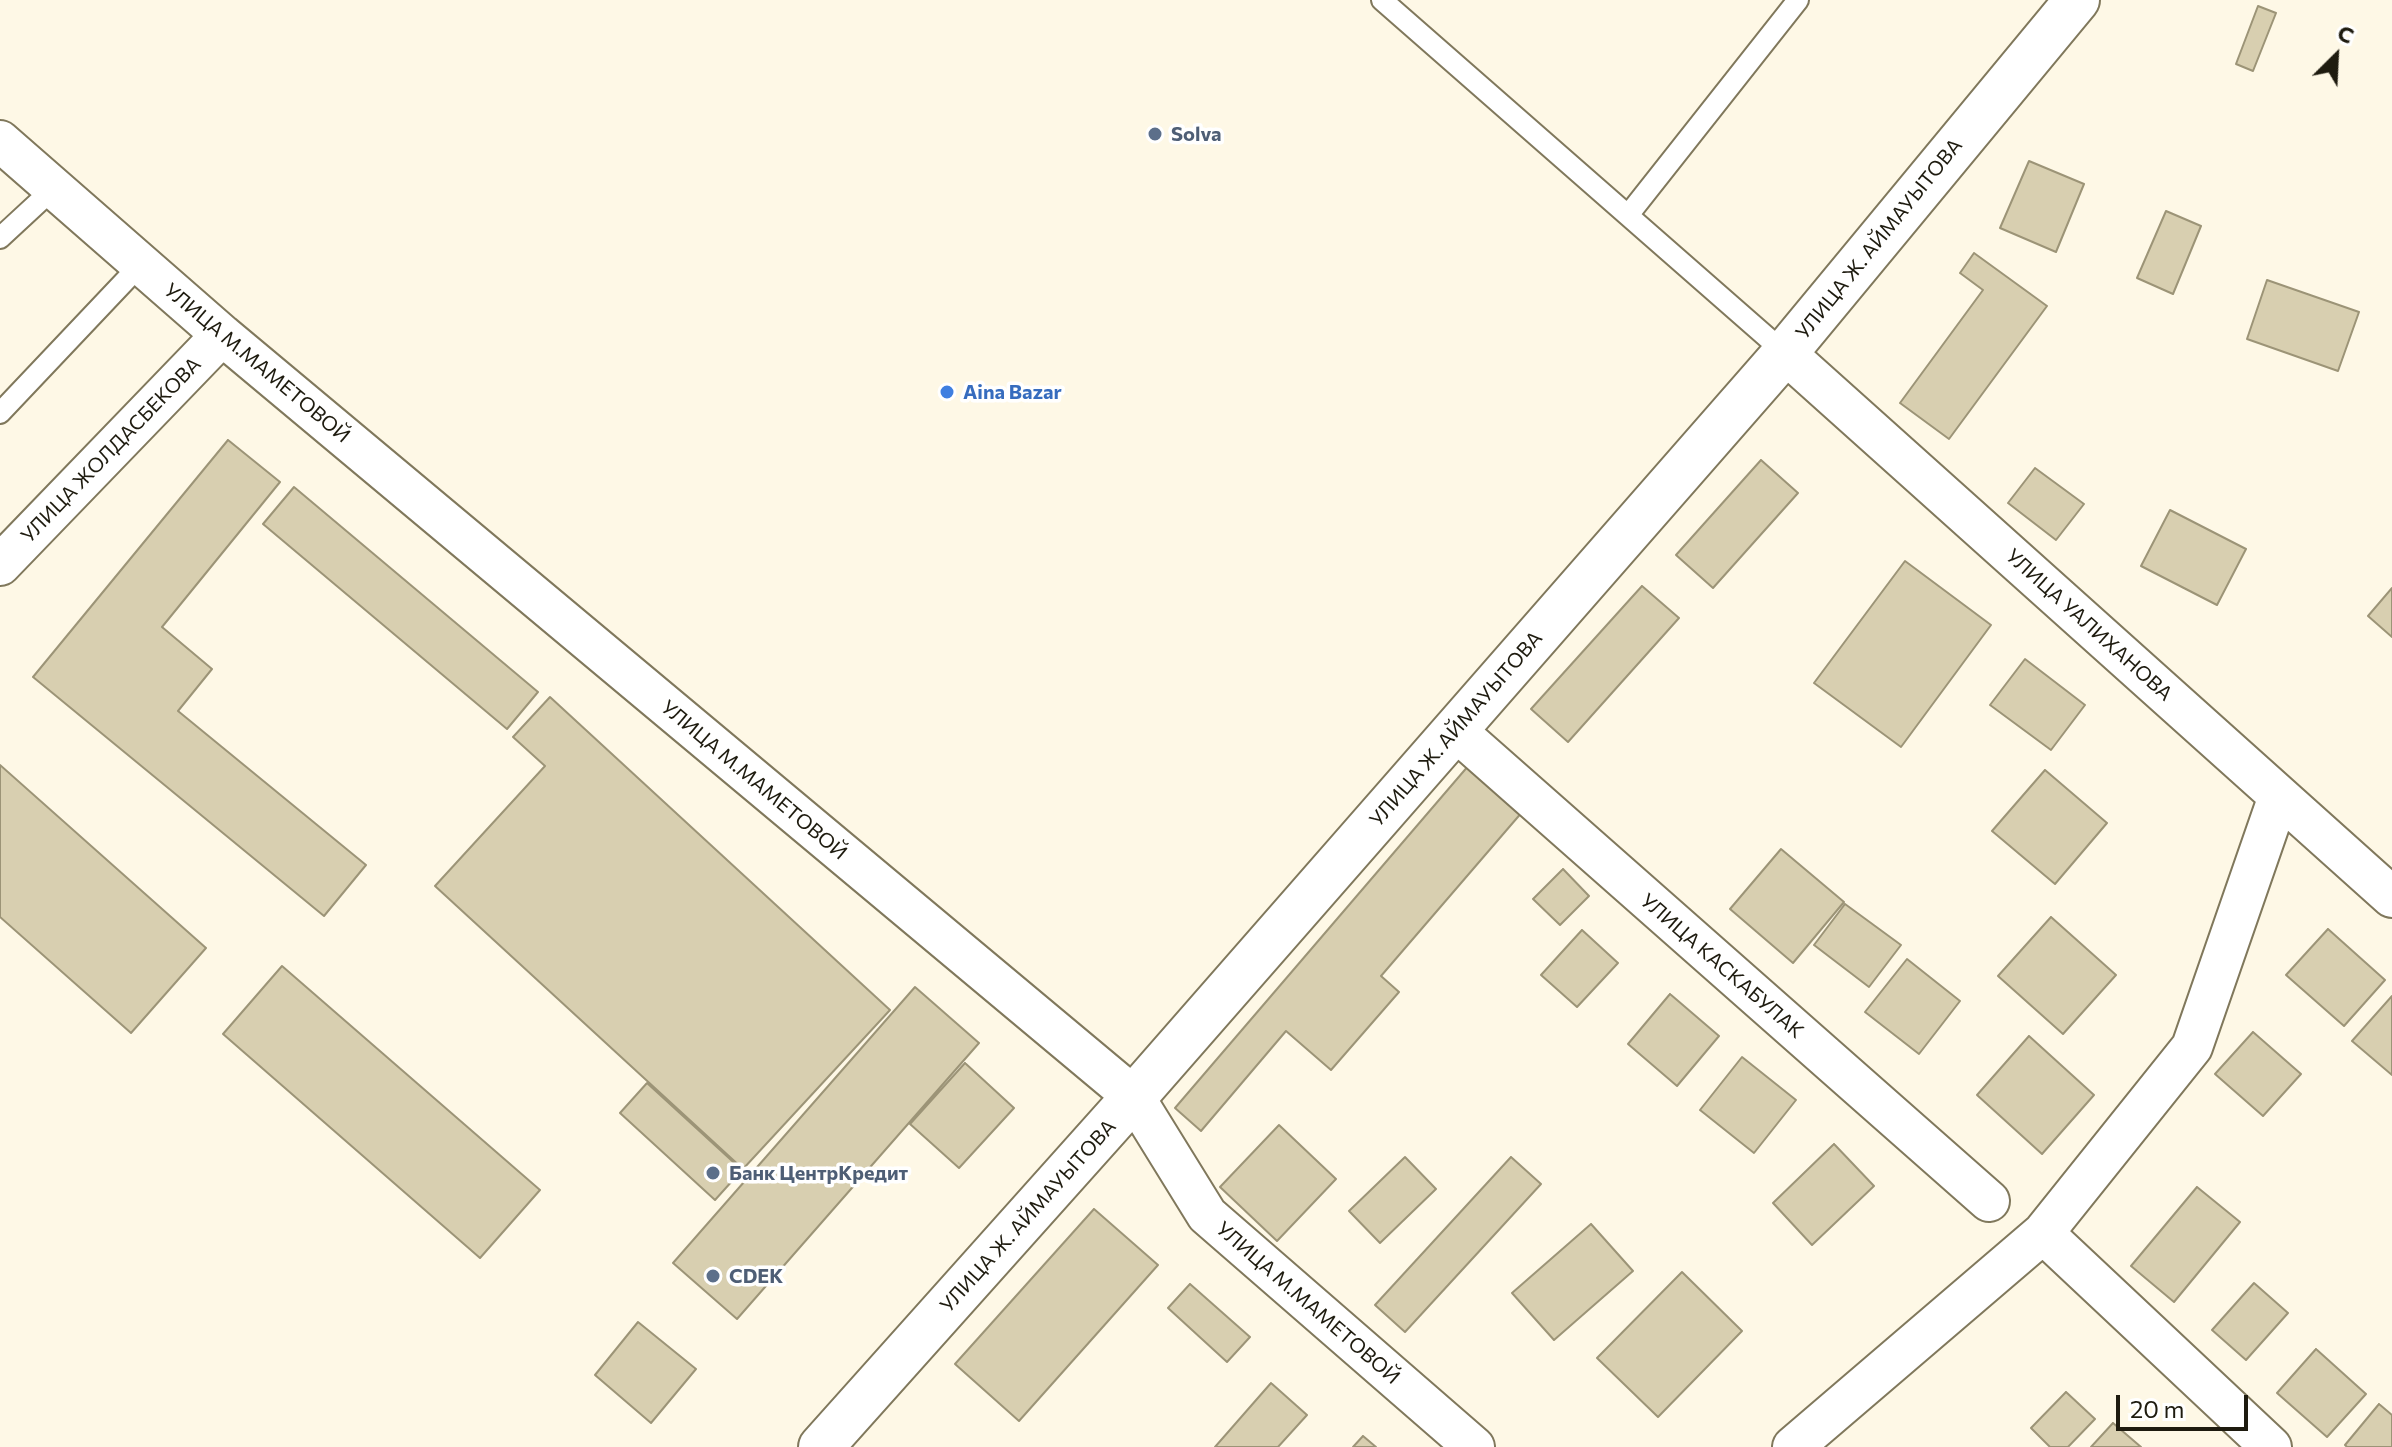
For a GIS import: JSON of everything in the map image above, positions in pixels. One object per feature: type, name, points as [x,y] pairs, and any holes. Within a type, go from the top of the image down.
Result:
[{"type":"street","name":"УЛИЦА Ж. АЙМАУЫТОВА","points":[[821,1447],[1134,1097],[1785,353],[2063,8]]},
{"type":"street","name":"УЛИЦА М.МАМЕТОВОЙ","points":[[0,141],[222,335],[1134,1097],[1207,1215],[1474,1447]]},
{"type":"street","name":"УЛИЦА ЖОЛДАСБЕКОВА","points":[[0,565],[222,335]]},
{"type":"street","name":"УЛИЦА УАЛИХАНОВА","points":[[1785,353],[2392,897]]},
{"type":"street","name":"УЛИЦА КАСКАБУЛАК","points":[[1455,730],[1989,1201]]},
{"type":"street","points":[[1793,1447],[2043,1233],[2192,1047],[2279,796]]},
{"type":"street","points":[[2043,1233],[2271,1447]]},
{"type":"lane","points":[[1382,0],[1785,353]]},
{"type":"lane","points":[[1629,214],[1798,0]]},
{"type":"lane","points":[[0,238],[54,188]]},
{"type":"lane","points":[[0,413],[141,264]]},
{"type":"building","points":[[2258,6],[2276,13],[2253,71],[2236,64]]},
{"type":"building","points":[[2029,161],[2084,184],[2056,252],[2000,228]]},
{"type":"building","points":[[2166,211],[2201,226],[2173,294],[2137,278]]},
{"type":"building","points":[[1974,253],[2047,306],[1949,439],[1900,403],[1983,290],[1960,273]]},
{"type":"building","points":[[2267,280],[2359,312],[2338,371],[2247,339]]},
{"type":"building","points":[[228,440],[280,482],[162,627],[212,669],[178,711],[366,865],[324,916],[33,677]]},
{"type":"building","points":[[1761,460],[1798,493],[1713,588],[1676,555]]},
{"type":"building","points":[[2035,468],[2084,504],[2056,540],[2008,503]]},
{"type":"building","points":[[294,487],[538,692],[507,729],[263,524]]},
{"type":"building","points":[[2170,510],[2246,549],[2217,605],[2141,566]]},
{"type":"building","points":[[1905,561],[1991,625],[1901,747],[1814,683]]},
{"type":"building","points":[[1642,586],[1679,618],[1568,742],[1531,709]]},
{"type":"building","points":[[2392,588],[2392,637],[2368,616]]},
{"type":"building","points":[[2025,659],[2085,705],[2051,750],[1990,705]]},
{"type":"building","points":[[550,697],[890,1010],[743,1169],[435,886],[545,766],[513,737]]},
{"type":"building","points":[[0,765],[206,948],[131,1033],[0,917]]},
{"type":"building","points":[[1469,765],[1523,811],[1381,976],[1399,992],[1331,1070],[1286,1031],[1201,1131],[1175,1108]]},
{"type":"building","points":[[2045,770],[2107,823],[2055,884],[1992,831]]},
{"type":"building","points":[[1781,849],[1844,902],[1793,963],[1730,909]]},
{"type":"building","points":[[1563,869],[1589,896],[1560,925],[1533,899]]},
{"type":"building","points":[[1845,904],[1901,945],[1869,987],[1814,945]]},
{"type":"building","points":[[2051,917],[2116,975],[2063,1034],[1998,976]]},
{"type":"building","points":[[2328,929],[2385,980],[2344,1026],[2286,975]]},
{"type":"building","points":[[1582,930],[1618,963],[1577,1007],[1541,975]]},
{"type":"building","points":[[1907,959],[1960,1001],[1919,1054],[1865,1012]]},
{"type":"building","points":[[282,966],[540,1190],[480,1258],[223,1034]]},
{"type":"building","points":[[915,987],[979,1043],[737,1319],[673,1263]]},
{"type":"building","points":[[1670,994],[1719,1036],[1677,1086],[1628,1044]]},
{"type":"building","points":[[2392,996],[2392,1075],[2352,1041]]},
{"type":"building","points":[[2253,1032],[2301,1074],[2263,1116],[2215,1074]]},
{"type":"building","points":[[2029,1036],[2094,1095],[2042,1154],[1977,1095]]},
{"type":"building","points":[[1742,1057],[1796,1100],[1754,1153],[1700,1110]]},
{"type":"building","points":[[965,1063],[1014,1108],[959,1168],[910,1124]]},
{"type":"building","points":[[647,1083],[742,1170],[715,1200],[620,1113]]},
{"type":"building","points":[[1279,1125],[1336,1179],[1277,1241],[1220,1187]]},
{"type":"building","points":[[1834,1144],[1874,1186],[1812,1245],[1773,1203]]},
{"type":"building","points":[[1405,1157],[1436,1189],[1380,1243],[1349,1211]]},
{"type":"building","points":[[1511,1157],[1541,1184],[1405,1332],[1375,1305]]},
{"type":"building","points":[[2197,1187],[2240,1222],[2174,1302],[2131,1266]]},
{"type":"building","points":[[1094,1209],[1158,1265],[1019,1421],[955,1364]]},
{"type":"building","points":[[1591,1224],[1633,1271],[1554,1340],[1512,1293]]},
{"type":"building","points":[[1682,1272],[1742,1331],[1658,1417],[1597,1358]]},
{"type":"building","points":[[2254,1283],[2288,1313],[2246,1360],[2212,1330]]},
{"type":"building","points":[[1190,1284],[1250,1337],[1227,1362],[1168,1308]]},
{"type":"building","points":[[638,1322],[696,1369],[651,1423],[595,1375]]},
{"type":"building","points":[[2316,1349],[2366,1394],[2327,1437],[2277,1393]]},
{"type":"building","points":[[1271,1383],[1307,1415],[1278,1447],[1215,1447]]},
{"type":"building","points":[[2066,1392],[2095,1419],[2068,1447],[2050,1447],[2031,1428]]},
{"type":"building","points":[[2379,1404],[2392,1415],[2392,1447],[2347,1447],[2345,1445]]},
{"type":"building","points":[[2113,1423],[2141,1447],[2091,1447]]},
{"type":"building","points":[[1363,1436],[1376,1447],[1353,1447]]},
{"type":"place","name":"Solva","points":[[1155,134]]},
{"type":"place","name":"Aina Bazar","points":[[947,392]]},
{"type":"place","name":"Банк ЦентрКредит","points":[[713,1173]]},
{"type":"place","name":"CDEK","points":[[713,1276]]}]
